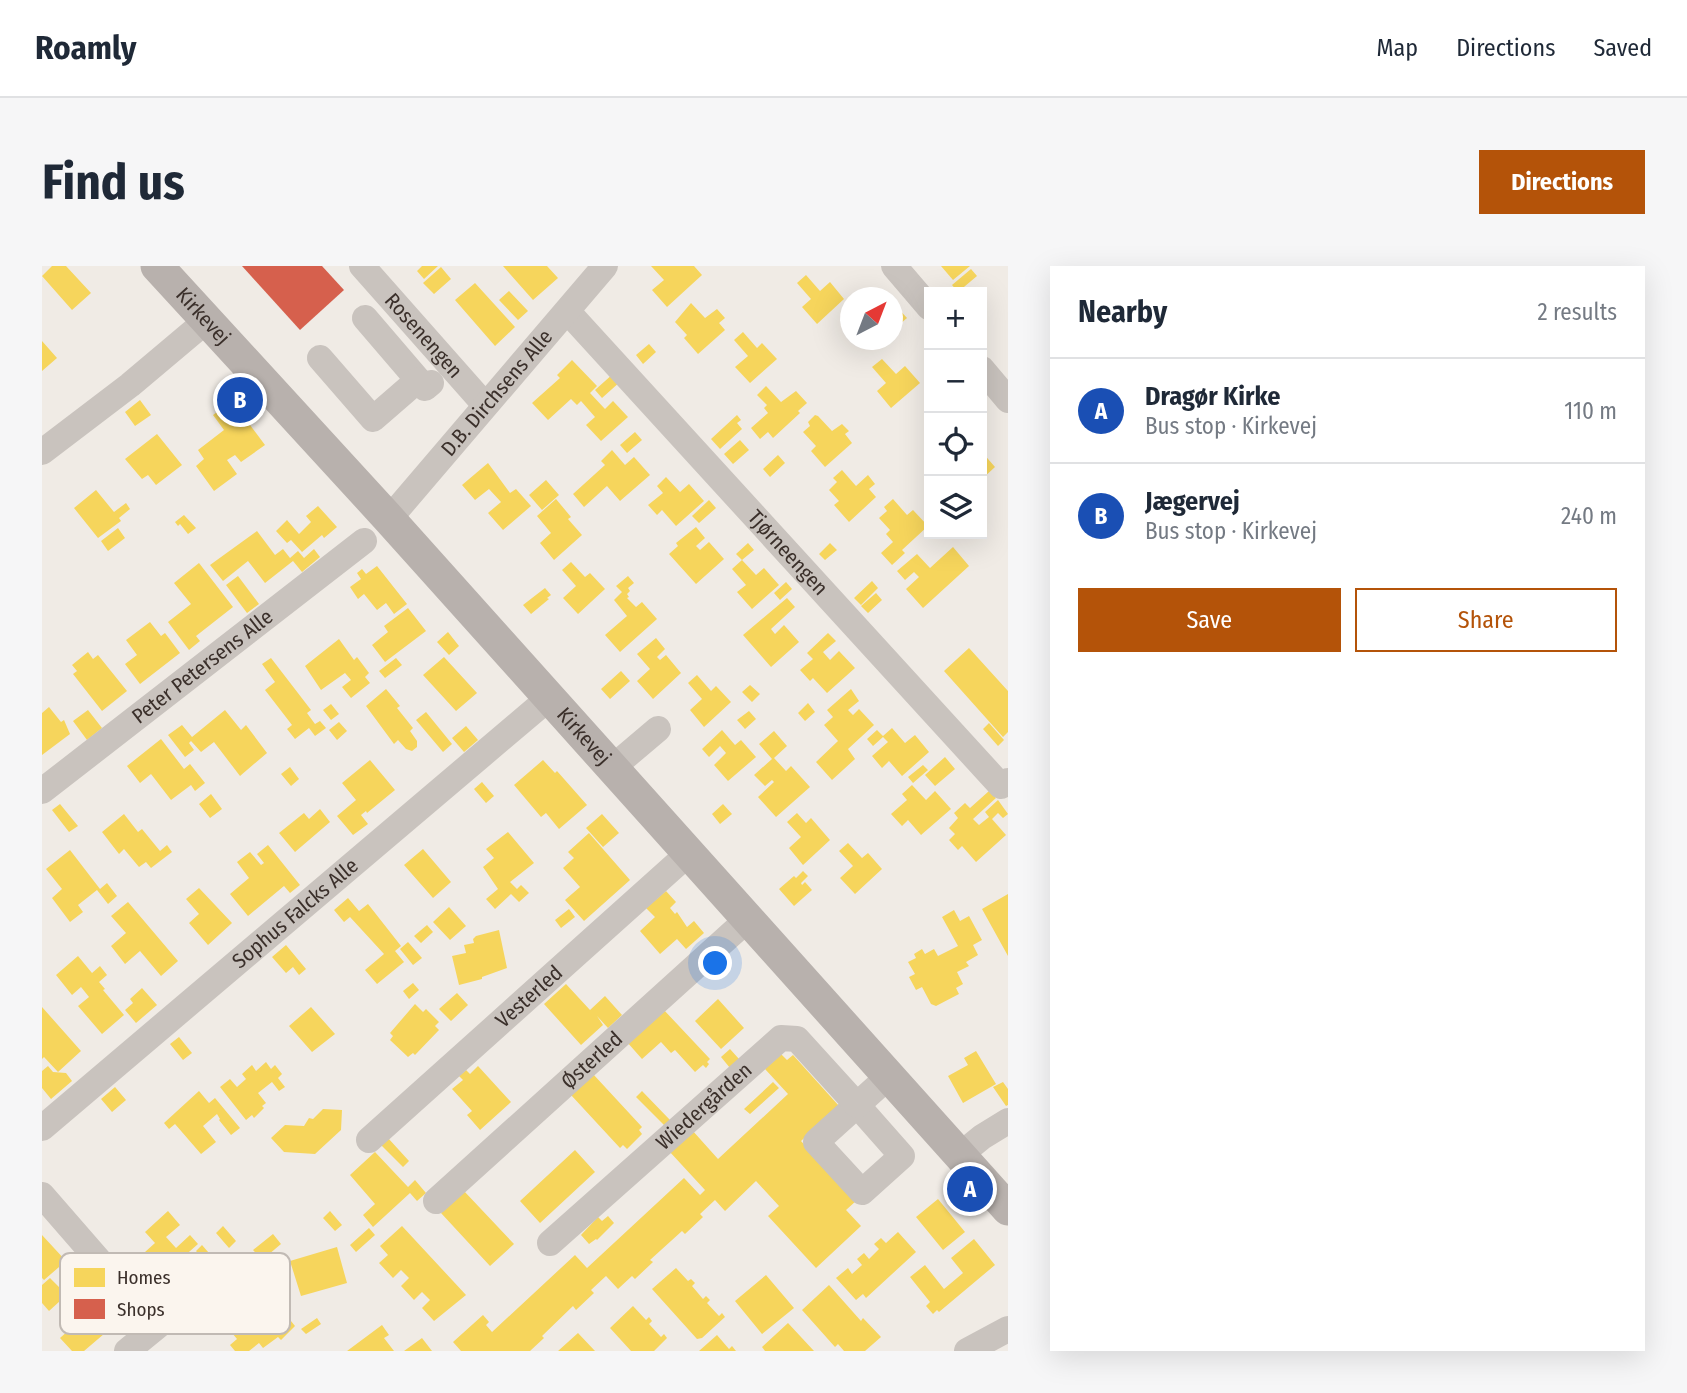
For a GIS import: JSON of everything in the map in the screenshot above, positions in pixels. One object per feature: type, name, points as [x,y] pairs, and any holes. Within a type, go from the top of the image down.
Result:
[{"type":"main road","name":"Kirkevej","points":[[156,266],[389,519],[1008,1209]]},
{"type":"street","name":"Rosenengen","points":[[362,266],[485,405]]},
{"type":"street","name":"D.B. Dirchsens Alle","points":[[389,519],[606,266]]},
{"type":"street","points":[[894,266],[924,301]]},
{"type":"street","name":"Tjørneengen","points":[[568,312],[1002,786],[1008,781]]},
{"type":"street","points":[[365,318],[425,388],[451,366]]},
{"type":"street","points":[[42,453],[130,385],[206,321]]},
{"type":"street","points":[[320,358],[373,419],[418,380]]},
{"type":"street","points":[[987,375],[1008,400]]},
{"type":"street","name":"Peter Petersens Alle","points":[[42,791],[363,541]]},
{"type":"street","name":"Sophus Falcks Alle","points":[[42,1128],[549,698]]},
{"type":"street","points":[[612,768],[658,729]]},
{"type":"street","name":"Vesterled","points":[[369,1140],[689,853]]},
{"type":"street","name":"Østerled","points":[[436,1201],[748,919]]},
{"type":"street","name":"Wiedergården","points":[[550,1243],[781,1038],[797,1040],[857,1105],[888,1077]]},
{"type":"street","points":[[960,1155],[1008,1121]]},
{"type":"street","points":[[42,1195],[92,1253]]},
{"type":"street","points":[[967,1351],[1008,1329]]},
{"type":"street","points":[[127,1351],[147,1334]]},
{"type":"building: Homes","points":[[52,266],[66,266],[91,293],[72,310],[42,276]]},
{"type":"building: Homes","points":[[422,266],[438,266],[424,279],[417,271]]},
{"type":"building: Homes","points":[[503,266],[547,266],[558,278],[533,300]]},
{"type":"building: Homes","points":[[651,266],[694,266],[702,275],[667,307],[652,290],[664,280]]},
{"type":"building: Homes","points":[[941,266],[970,266],[953,280]]},
{"type":"building: Homes","points":[[441,267],[451,279],[434,294],[423,283]]},
{"type":"building: Homes","points":[[971,269],[977,276],[964,287],[952,285]]},
{"type":"building: Homes","points":[[806,275],[820,291],[830,282],[840,294],[840,303],[817,324],[802,307],[811,299],[797,283]]},
{"type":"building: Homes","points":[[475,283],[515,327],[495,346],[455,300]]},
{"type":"building: Homes","points":[[509,291],[528,311],[518,320],[499,300]]},
{"type":"building: Homes","points":[[691,303],[705,318],[717,309],[725,318],[719,323],[725,330],[698,354],[684,338],[687,335],[675,322]]},
{"type":"building: Homes","points":[[743,332],[757,348],[762,343],[777,359],[750,383],[735,367],[748,356],[734,340]]},
{"type":"building: Homes","points":[[42,341],[57,358],[42,371]]},
{"type":"building: Homes","points":[[649,344],[656,352],[643,364],[636,355]]},
{"type":"building: Homes","points":[[882,359],[896,374],[905,366],[920,383],[891,408],[877,391],[886,383],[872,367]]},
{"type":"building: Homes","points":[[572,360],[597,386],[590,393],[605,409],[613,401],[628,417],[601,441],[586,425],[595,417],[581,401],[577,405],[571,399],[548,420],[532,403],[560,378],[557,375]]},
{"type":"building: Homes","points":[[614,373],[621,381],[602,398],[595,390]]},
{"type":"building: Homes","points":[[766,386],[781,402],[796,391],[807,403],[773,438],[768,432],[760,439],[751,428],[768,413],[764,408],[767,405],[757,395]]},
{"type":"building: Homes","points":[[140,400],[151,415],[135,426],[125,412]]},
{"type":"building: Homes","points":[[232,401],[265,445],[241,462],[235,455],[227,460],[237,474],[214,491],[196,466],[204,459],[198,450],[224,430],[213,415]]},
{"type":"building: Homes","points":[[737,415],[741,420],[737,423],[742,429],[720,449],[711,439]]},
{"type":"building: Homes","points":[[815,415],[832,431],[842,424],[849,431],[845,434],[852,443],[825,467],[811,451],[816,446],[803,432],[810,426],[808,422]]},
{"type":"building: Homes","points":[[635,432],[642,440],[627,453],[620,445]]},
{"type":"building: Homes","points":[[157,434],[182,465],[156,485],[148,475],[142,479],[125,459]]},
{"type":"building: Homes","points":[[740,440],[749,450],[733,464],[724,454]]},
{"type":"building: Homes","points":[[612,450],[625,465],[634,457],[650,475],[620,501],[607,486],[584,507],[573,494],[605,465],[601,461]]},
{"type":"building: Homes","points":[[778,455],[785,463],[770,477],[763,469]]},
{"type":"building: Homes","points":[[987,458],[995,467],[987,474]]},
{"type":"building: Homes","points":[[488,463],[510,493],[516,489],[531,506],[503,530],[488,513],[501,502],[489,489],[475,500],[462,485]]},
{"type":"building: Homes","points":[[842,470],[856,486],[868,475],[875,484],[869,489],[876,497],[849,522],[834,505],[839,501],[829,490],[837,482],[833,478]]},
{"type":"building: Homes","points":[[666,477],[680,492],[689,484],[704,501],[676,526],[662,510],[657,515],[648,505],[663,493],[657,486]]},
{"type":"building: Homes","points":[[546,480],[559,495],[542,510],[529,495]]},
{"type":"building: Homes","points":[[96,490],[114,512],[126,503],[130,509],[119,518],[121,521],[98,538],[74,508]]},
{"type":"building: Homes","points":[[556,499],[582,535],[554,560],[540,543],[551,533],[537,516]]},
{"type":"building: Homes","points":[[893,499],[907,515],[913,510],[924,522],[924,530],[902,550],[905,553],[892,565],[881,553],[893,542],[886,534],[890,530],[879,518],[887,511],[884,507]]},
{"type":"building: Homes","points":[[709,500],[716,508],[699,523],[692,516]]},
{"type":"building: Homes","points":[[318,506],[337,527],[324,538],[322,535],[302,552],[291,540],[287,543],[276,531],[287,520],[299,534],[311,522],[306,516]]},
{"type":"building: Homes","points":[[184,515],[196,528],[188,534],[175,522]]},
{"type":"building: Homes","points":[[696,527],[705,538],[696,546],[700,550],[709,542],[724,559],[696,584],[669,554],[678,546],[676,543]]},
{"type":"building: Homes","points":[[118,528],[125,538],[108,551],[101,541]]},
{"type":"building: Homes","points":[[257,531],[275,555],[283,549],[290,558],[298,551],[304,558],[314,549],[320,557],[302,572],[293,561],[265,583],[248,561],[223,581],[210,565]]},
{"type":"building: Homes","points":[[748,543],[754,550],[742,560],[736,554]]},
{"type":"building: Homes","points":[[830,543],[837,550],[825,560],[819,554]]},
{"type":"building: Homes","points":[[953,547],[969,566],[923,608],[906,589],[919,577],[914,572],[905,580],[897,571],[917,554],[930,568]]},
{"type":"building: Homes","points":[[742,560],[756,575],[764,568],[779,585],[752,609],[737,592],[746,585],[732,569]]},
{"type":"building: Homes","points":[[571,562],[585,577],[590,573],[605,589],[578,614],[563,598],[576,586],[562,570]]},
{"type":"building: Homes","points":[[199,563],[233,607],[196,636],[200,641],[189,650],[168,622],[191,604],[174,583]]},
{"type":"building: Homes","points":[[377,566],[407,604],[394,614],[386,603],[377,610],[364,594],[358,599],[350,587],[361,579],[357,573],[362,569],[366,574]]},
{"type":"building: Homes","points":[[238,576],[259,604],[247,613],[226,585]]},
{"type":"building: Homes","points":[[628,576],[634,583],[628,588],[630,591],[627,598],[636,607],[642,602],[657,619],[620,652],[605,635],[627,616],[614,600],[622,592],[616,586]]},
{"type":"building: Homes","points":[[872,581],[878,588],[861,605],[854,598]]},
{"type":"building: Homes","points":[[786,582],[792,589],[780,600],[774,593]]},
{"type":"building: Homes","points":[[545,588],[551,595],[547,598],[549,599],[531,614],[523,605]]},
{"type":"building: Homes","points":[[876,593],[882,600],[868,613],[861,606]]},
{"type":"building: Homes","points":[[787,598],[795,607],[771,629],[775,634],[784,625],[799,642],[771,667],[743,635]]},
{"type":"building: Homes","points":[[408,608],[426,631],[385,662],[372,645],[388,632],[384,626]]},
{"type":"building: Homes","points":[[150,622],[161,636],[165,633],[180,653],[140,684],[125,664],[137,655],[126,640]]},
{"type":"building: Homes","points":[[448,632],[459,646],[449,655],[437,642]]},
{"type":"building: Homes","points":[[828,633],[836,641],[823,652],[830,660],[839,651],[855,668],[827,693],[813,678],[810,681],[800,670],[813,659],[807,653]]},
{"type":"building: Homes","points":[[656,638],[665,649],[657,657],[660,660],[666,655],[681,673],[653,699],[637,681],[650,669],[637,654]]},
{"type":"building: Homes","points":[[339,639],[354,660],[357,657],[369,673],[365,677],[370,683],[351,698],[342,687],[351,680],[345,673],[321,690],[305,666]]},
{"type":"building: Homes","points":[[969,648],[1008,691],[1008,732],[1003,737],[944,671]]},
{"type":"building: Homes","points":[[88,652],[93,659],[98,655],[127,691],[102,711],[73,674],[77,671],[72,665]]},
{"type":"building: Homes","points":[[444,657],[477,693],[456,711],[423,675]]},
{"type":"building: Homes","points":[[271,658],[311,710],[307,713],[315,724],[320,721],[326,728],[315,736],[309,728],[295,739],[287,729],[292,725],[265,690],[275,682],[262,664]]},
{"type":"building: Homes","points":[[396,658],[402,665],[385,678],[379,671]]},
{"type":"building: Homes","points":[[621,671],[630,681],[610,699],[601,689]]},
{"type":"building: Homes","points":[[697,675],[711,691],[716,686],[731,702],[704,727],[690,710],[702,699],[688,683]]},
{"type":"building: Homes","points":[[750,685],[760,694],[752,702],[742,692]]},
{"type":"building: Homes","points":[[386,689],[413,728],[410,731],[417,741],[417,747],[412,751],[406,749],[398,740],[394,744],[366,706]]},
{"type":"building: Homes","points":[[851,689],[859,701],[848,710],[853,715],[859,709],[874,725],[848,749],[855,759],[832,780],[816,762],[838,741],[824,725],[833,717],[827,710]]},
{"type":"building: Homes","points":[[808,703],[815,712],[805,721],[798,713]]},
{"type":"building: Homes","points":[[331,704],[339,714],[331,720],[323,710]]},
{"type":"building: Homes","points":[[49,707],[61,722],[64,720],[70,734],[42,755],[42,713]]},
{"type":"building: Homes","points":[[88,710],[102,728],[87,740],[73,721]]},
{"type":"building: Homes","points":[[225,710],[241,730],[246,725],[267,753],[240,776],[214,742],[201,752],[191,741],[189,743],[194,750],[185,757],[168,735],[182,725],[192,737]]},
{"type":"building: Homes","points":[[749,711],[756,719],[745,729],[737,720]]},
{"type":"building: Homes","points":[[426,712],[452,744],[443,752],[416,720]]},
{"type":"building: Homes","points":[[339,722],[347,731],[337,740],[329,730]]},
{"type":"building: Homes","points":[[989,723],[1004,740],[998,746],[983,729]]},
{"type":"building: Homes","points":[[466,726],[478,740],[464,752],[452,738]]},
{"type":"building: Homes","points":[[892,728],[905,743],[915,735],[929,752],[902,776],[889,761],[882,768],[872,756],[888,742],[883,737],[873,746],[867,739],[877,730],[883,736]]},
{"type":"building: Homes","points":[[722,730],[735,745],[741,740],[756,757],[728,781],[714,765],[726,753],[720,746],[709,757],[702,749]]},
{"type":"building: Homes","points":[[774,731],[787,746],[774,758],[786,771],[791,766],[810,787],[776,817],[758,797],[774,782],[772,780],[765,786],[754,775],[772,759],[759,744]]},
{"type":"building: Homes","points":[[161,739],[184,769],[190,764],[205,783],[195,791],[191,785],[171,800],[151,774],[140,783],[127,766]]},
{"type":"building: Homes","points":[[945,757],[955,769],[935,786],[925,775]]},
{"type":"building: Homes","points":[[370,760],[395,790],[361,815],[368,824],[353,835],[337,816],[356,800],[342,783]]},
{"type":"building: Homes","points":[[543,760],[555,773],[557,771],[587,805],[559,829],[546,813],[541,817],[514,785]]},
{"type":"building: Homes","points":[[923,765],[928,770],[913,783],[908,777]]},
{"type":"building: Homes","points":[[290,767],[299,779],[291,786],[281,774]]},
{"type":"building: Homes","points":[[482,782],[494,796],[486,803],[474,789]]},
{"type":"building: Homes","points":[[912,785],[926,800],[935,791],[951,809],[921,835],[908,820],[902,826],[891,814],[907,800],[902,794]]},
{"type":"building: Homes","points":[[989,791],[996,798],[973,819],[979,825],[989,817],[985,812],[998,800],[1008,814],[1003,818],[998,813],[992,819],[1006,835],[976,862],[962,846],[958,850],[949,840],[955,834],[949,828],[958,818],[954,813],[965,803],[970,808]]},
{"type":"building: Homes","points":[[211,794],[222,809],[210,818],[199,804]]},
{"type":"building: Homes","points":[[60,804],[78,826],[69,832],[52,810]]},
{"type":"building: Homes","points":[[723,804],[732,814],[720,824],[712,814]]},
{"type":"building: Homes","points":[[320,809],[330,822],[295,852],[279,833],[304,813],[309,819]]},
{"type":"building: Homes","points":[[797,813],[806,823],[811,818],[830,840],[803,865],[789,848],[801,837],[787,822]]},
{"type":"building: Homes","points":[[124,814],[138,832],[142,829],[160,851],[167,845],[172,852],[151,868],[146,862],[139,867],[124,849],[119,854],[102,832]]},
{"type":"building: Homes","points":[[602,814],[619,833],[603,847],[586,828]]},
{"type":"building: Homes","points":[[508,832],[534,863],[510,882],[517,889],[521,885],[529,893],[519,902],[511,894],[495,909],[486,899],[498,889],[483,867],[494,858],[486,849]]},
{"type":"building: Homes","points":[[589,833],[630,880],[584,921],[565,900],[580,887],[563,868],[574,858],[568,852]]},
{"type":"building: Homes","points":[[848,843],[862,858],[868,853],[882,869],[855,894],[840,878],[853,866],[839,851]]},
{"type":"building: Homes","points":[[268,845],[300,885],[290,893],[284,886],[248,916],[230,894],[249,878],[237,862],[250,852],[261,865],[264,863],[257,854]]},
{"type":"building: Homes","points":[[423,849],[451,882],[433,898],[404,865]]},
{"type":"building: Homes","points":[[70,850],[100,889],[107,883],[117,896],[108,904],[97,890],[78,905],[83,912],[70,922],[52,898],[62,889],[46,869]]},
{"type":"building: Homes","points":[[803,871],[808,876],[801,883],[802,885],[805,882],[812,890],[794,906],[779,889]]},
{"type":"building: Homes","points":[[199,888],[232,923],[208,945],[189,923],[199,914],[186,899]]},
{"type":"building: Homes","points":[[666,891],[676,902],[670,908],[675,914],[677,912],[687,927],[694,921],[704,933],[686,949],[677,939],[660,954],[640,931],[655,917],[646,908]]},
{"type":"building: Homes","points":[[1008,894],[1008,956],[982,909]]},
{"type":"building: Homes","points":[[348,898],[359,911],[368,904],[401,946],[395,951],[404,962],[377,984],[365,970],[384,954],[350,917],[344,922],[334,910]]},
{"type":"building: Homes","points":[[128,902],[178,961],[161,976],[140,951],[125,964],[111,946],[126,933],[111,916]]},
{"type":"building: Homes","points":[[449,907],[466,926],[450,940],[433,922]]},
{"type":"building: Homes","points":[[569,909],[575,917],[561,928],[555,920]]},
{"type":"building: Homes","points":[[954,910],[960,921],[969,916],[982,940],[973,945],[978,955],[966,962],[969,966],[957,972],[963,984],[956,988],[959,994],[936,1006],[931,1004],[922,987],[916,990],[909,977],[915,974],[908,962],[916,958],[914,954],[922,949],[925,954],[934,949],[938,956],[958,946],[942,917]]},
{"type":"building: Homes","points":[[427,925],[433,932],[421,943],[414,936]]},
{"type":"building: Homes","points":[[499,930],[507,968],[459,985],[452,956],[466,953],[464,945],[474,943],[476,936]]},
{"type":"building: Homes","points":[[408,942],[422,958],[413,965],[400,949]]},
{"type":"building: Homes","points":[[286,945],[306,969],[299,975],[293,967],[286,973],[272,957]]},
{"type":"building: Homes","points":[[78,956],[92,973],[100,966],[107,975],[99,982],[124,1015],[102,1034],[78,1006],[89,997],[81,987],[72,995],[56,975]]},
{"type":"building: Homes","points":[[413,983],[419,990],[409,999],[403,991]]},
{"type":"building: Homes","points":[[566,984],[590,1010],[605,996],[622,1015],[608,1028],[597,1016],[603,1025],[581,1045],[544,1004]]},
{"type":"building: Homes","points":[[142,988],[157,1005],[136,1023],[125,1010],[133,1003],[130,999]]},
{"type":"building: Homes","points":[[457,993],[468,1005],[451,1021],[439,1009]]},
{"type":"building: Homes","points":[[718,999],[744,1028],[721,1049],[695,1021]]},
{"type":"building: Homes","points":[[415,1004],[423,1012],[426,1009],[439,1022],[435,1026],[439,1030],[415,1055],[413,1053],[408,1057],[390,1040],[393,1036],[390,1033]]},
{"type":"building: Homes","points":[[42,1007],[81,1051],[58,1072],[44,1057],[42,1059]]},
{"type":"building: Homes","points":[[311,1007],[335,1034],[312,1052],[289,1026]]},
{"type":"building: Homes","points":[[663,1009],[710,1059],[706,1068],[703,1065],[695,1072],[675,1050],[671,1053],[661,1042],[642,1059],[627,1042]]},
{"type":"building: Homes","points":[[179,1037],[192,1053],[183,1060],[170,1044]]},
{"type":"building: Homes","points":[[730,1049],[739,1059],[730,1068],[721,1057]]},
{"type":"building: Homes","points":[[976,1051],[996,1084],[963,1103],[948,1076],[968,1065],[964,1058]]},
{"type":"building: Homes","points":[[781,1054],[787,1060],[793,1055],[839,1106],[801,1141],[856,1201],[846,1210],[861,1226],[816,1268],[768,1216],[779,1206],[756,1181],[725,1211],[715,1200],[700,1214],[703,1217],[685,1234],[682,1231],[650,1260],[653,1262],[635,1279],[632,1276],[618,1289],[606,1276],[591,1290],[594,1293],[576,1310],[573,1306],[530,1351],[461,1351],[453,1342],[483,1315],[492,1332],[575,1255],[587,1268],[684,1178],[700,1195],[705,1190],[669,1151],[692,1130],[718,1159],[788,1094],[765,1069]]},
{"type":"building: Homes","points":[[266,1062],[271,1069],[275,1065],[282,1074],[278,1078],[285,1087],[279,1091],[272,1082],[258,1093],[266,1103],[262,1106],[264,1108],[254,1118],[252,1115],[246,1120],[220,1087],[230,1079],[237,1087],[246,1079],[242,1074],[252,1065],[256,1071]]},
{"type":"building: Homes","points":[[48,1066],[53,1072],[66,1073],[72,1081],[51,1099],[42,1088],[42,1071]]},
{"type":"building: Homes","points":[[478,1066],[511,1102],[480,1130],[467,1115],[472,1111],[452,1089],[463,1080],[459,1076],[466,1070],[470,1074]]},
{"type":"building: Homes","points":[[593,1074],[642,1127],[639,1130],[642,1134],[627,1149],[623,1145],[620,1148],[571,1095]]},
{"type":"building: Homes","points":[[773,1082],[779,1088],[750,1114],[744,1109]]},
{"type":"building: Homes","points":[[1003,1082],[1008,1089],[1006,1106],[993,1087]]},
{"type":"building: Homes","points":[[115,1087],[126,1100],[112,1112],[101,1099]]},
{"type":"building: Homes","points":[[199,1091],[209,1103],[215,1098],[240,1128],[231,1135],[217,1114],[203,1126],[216,1142],[201,1154],[175,1124],[169,1129],[164,1123]]},
{"type":"building: Homes","points":[[642,1091],[670,1120],[665,1126],[636,1097]]},
{"type":"building: Homes","points":[[323,1109],[342,1110],[341,1130],[315,1154],[284,1152],[271,1138],[285,1125],[304,1126],[309,1118],[313,1119]]},
{"type":"building: Homes","points":[[388,1138],[409,1161],[403,1167],[381,1145]]},
{"type":"building: Homes","points":[[575,1150],[595,1172],[540,1223],[520,1201]]},
{"type":"building: Homes","points":[[375,1152],[408,1187],[415,1180],[426,1193],[417,1201],[410,1193],[373,1227],[363,1215],[375,1204],[350,1175]]},
{"type":"building: Homes","points":[[464,1191],[514,1244],[490,1266],[441,1213]]},
{"type":"building: Homes","points":[[938,1199],[965,1232],[943,1250],[916,1217]]},
{"type":"building: Homes","points":[[168,1211],[180,1225],[166,1237],[176,1248],[190,1235],[198,1244],[188,1253],[146,1253],[155,1243],[145,1232]]},
{"type":"building: Homes","points":[[330,1211],[342,1225],[335,1231],[323,1218]]},
{"type":"building: Homes","points":[[608,1216],[614,1223],[589,1244],[581,1235],[598,1217],[602,1221]]},
{"type":"building: Homes","points":[[223,1226],[236,1241],[229,1248],[216,1233]]},
{"type":"building: Homes","points":[[402,1226],[466,1295],[434,1321],[422,1308],[430,1300],[422,1292],[414,1300],[401,1286],[409,1278],[401,1270],[393,1278],[379,1263],[388,1255],[380,1246]]},
{"type":"building: Homes","points":[[369,1228],[375,1235],[356,1252],[350,1245]]},
{"type":"building: Homes","points":[[898,1232],[916,1252],[866,1298],[863,1294],[856,1300],[836,1278],[848,1268],[852,1274],[862,1265],[857,1259],[864,1253],[869,1259],[879,1249],[874,1244],[881,1238],[886,1243]]},
{"type":"building: Homes","points":[[273,1234],[281,1244],[270,1253],[256,1253],[253,1250]]},
{"type":"building: Homes","points":[[42,1235],[60,1254],[60,1266],[44,1280]]},
{"type":"building: Homes","points":[[974,1239],[995,1265],[939,1312],[937,1310],[933,1314],[926,1306],[930,1302],[910,1277],[925,1265],[944,1289],[963,1273],[951,1258]]},
{"type":"building: Homes","points":[[202,1245],[209,1253],[198,1253],[196,1251]]},
{"type":"building: Homes","points":[[337,1247],[347,1283],[301,1296],[290,1261]]},
{"type":"building: Homes","points":[[676,1268],[688,1281],[691,1279],[695,1283],[692,1286],[703,1299],[706,1296],[710,1300],[707,1303],[719,1316],[722,1313],[725,1317],[702,1338],[697,1339],[652,1289]]},
{"type":"building: Homes","points":[[766,1275],[794,1308],[762,1334],[735,1301]]},
{"type":"building: Homes","points":[[50,1278],[59,1287],[60,1301],[49,1311],[42,1303],[42,1285]]},
{"type":"building: Homes","points":[[829,1285],[861,1321],[863,1318],[881,1337],[865,1351],[844,1351],[838,1344],[835,1347],[802,1310]]},
{"type":"building: Homes","points":[[633,1306],[646,1320],[649,1317],[652,1321],[649,1324],[661,1337],[664,1334],[667,1338],[654,1351],[631,1351],[610,1328]]},
{"type":"building: Homes","points":[[317,1318],[321,1324],[306,1334],[301,1329]]},
{"type":"building: Homes","points":[[788,1323],[814,1351],[765,1351],[762,1347]]},
{"type":"building: Homes","points":[[382,1325],[389,1335],[384,1338],[394,1351],[347,1351]]},
{"type":"building: Homes","points":[[578,1333],[595,1351],[558,1351]]},
{"type":"building: Homes","points":[[64,1334],[104,1334],[84,1351],[72,1351],[60,1338]]},
{"type":"building: Homes","points":[[233,1334],[287,1334],[281,1340],[278,1337],[263,1348],[259,1343],[249,1351],[235,1351],[230,1345],[237,1339]]},
{"type":"building: Homes","points":[[717,1335],[729,1349],[732,1346],[736,1351],[699,1351]]},
{"type":"building: Homes","points":[[422,1338],[432,1351],[404,1351]]},
{"type":"building: Shops","points":[[242,266],[322,266],[344,290],[300,330]]},
{"type":"place","name":"Jægervej","points":[[240,400]]},
{"type":"place","name":"Dragør Kirke","points":[[970,1189]]}]
